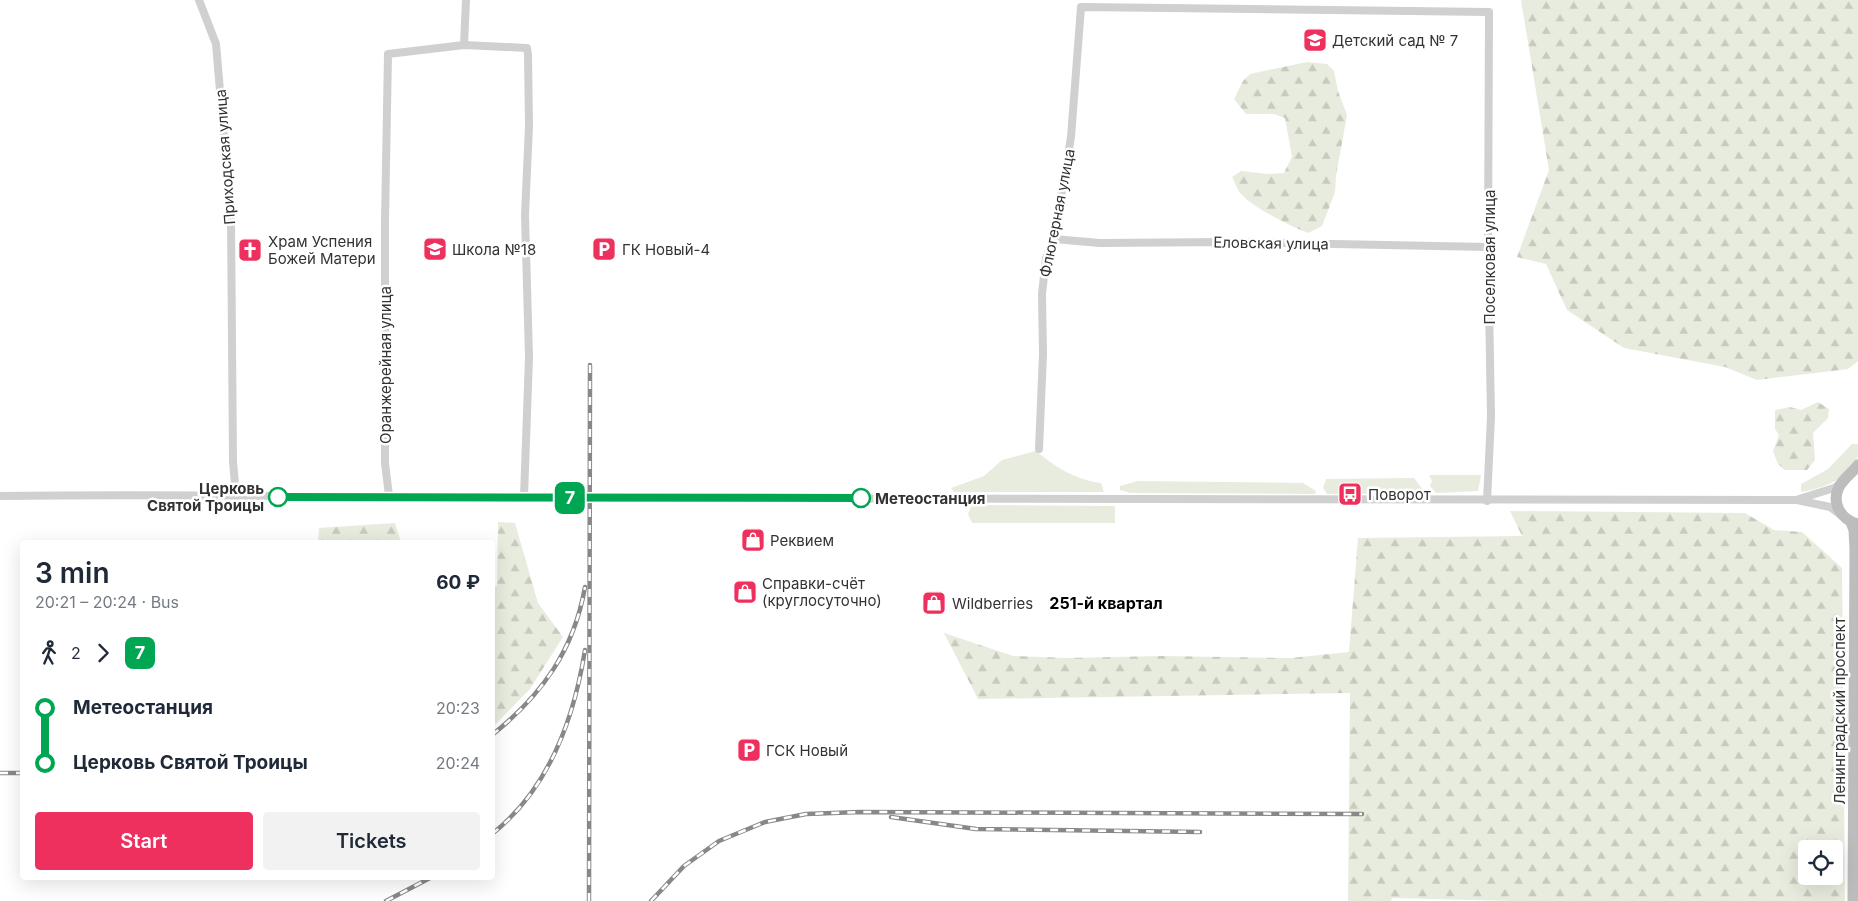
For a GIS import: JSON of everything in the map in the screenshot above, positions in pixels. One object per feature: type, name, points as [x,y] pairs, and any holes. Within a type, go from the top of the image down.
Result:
[{"type":"main road","points":[[1844,480],[1858,465]]},
{"type":"main road","points":[[1844,480],[1858,473]]},
{"type":"main road","name":"Ленинградский проспект","points":[[1844,480],[1836,496],[1839,510],[1851,522],[1854,530],[1855,544],[1853,901]]},
{"type":"street","name":"Приходская улица","points":[[199,0],[216,44],[230,220],[233,461],[236,496]]},
{"type":"street","points":[[466,0],[464,45],[527,48],[529,126],[525,215],[529,356],[524,497]]},
{"type":"street","name":"Поселковая улица","points":[[1081,7],[1489,12],[1488,247],[1491,416],[1487,501]]},
{"type":"street","name":"Флюгерная улица","points":[[1039,449],[1043,354],[1042,294],[1046,258],[1054,239],[1071,136],[1081,7]]},
{"type":"street","name":"Оранжерейная улица","points":[[389,496],[385,463],[385,240],[388,54],[464,45]]},
{"type":"street","name":"Еловская улица","points":[[1054,239],[1100,243],[1224,242],[1488,247]]},
{"type":"street","points":[[1797,500],[1834,488],[1844,480]]},
{"type":"street","points":[[0,496],[106,494],[1142,501],[1797,500],[1830,507],[1851,522]]},
{"type":"green space","points":[[1521,0],[1858,0],[1858,361],[1848,369],[1757,380],[1725,367],[1624,348],[1567,310],[1546,264],[1517,257],[1549,170]]},
{"type":"green space","points":[[1307,62],[1327,64],[1334,71],[1338,91],[1347,115],[1335,192],[1322,226],[1308,233],[1254,205],[1240,192],[1232,177],[1241,171],[1268,174],[1284,173],[1292,157],[1285,118],[1274,114],[1246,114],[1234,99],[1243,81],[1250,74]]},
{"type":"green space","points":[[1818,402],[1829,409],[1828,418],[1813,433],[1815,460],[1807,470],[1785,470],[1778,464],[1773,451],[1779,435],[1775,429],[1775,410],[1790,407],[1801,410]]},
{"type":"green space","points":[[1852,444],[1858,444],[1858,456],[1849,471],[1834,482],[1801,492],[1801,484],[1828,469]]},
{"type":"green space","points":[[1036,451],[1066,472],[1082,479],[1101,483],[1104,492],[954,492],[951,488],[984,476],[1002,460]]},
{"type":"green space","points":[[1429,475],[1481,475],[1478,491],[1436,493],[1430,486],[1432,481]]},
{"type":"green space","points":[[1414,478],[1425,493],[1327,494],[1323,488],[1326,479]]},
{"type":"green space","points":[[1138,481],[1303,483],[1316,491],[1315,494],[1130,493],[1120,490],[1120,486]]},
{"type":"green space","points":[[972,505],[1115,506],[1115,523],[972,523],[968,514]]},
{"type":"green space","points":[[1510,511],[1745,513],[1774,530],[1802,532],[1842,568],[1845,901],[1511,901],[1392,898],[1391,901],[1348,901],[1350,693],[978,699],[944,633],[1013,656],[1065,658],[1161,656],[1291,658],[1349,652],[1358,538],[1522,536]]},
{"type":"green space","points":[[498,522],[515,523],[538,603],[563,637],[530,689],[495,725],[495,586],[497,586]]},
{"type":"green space","points":[[395,523],[400,540],[318,540],[319,528]]},
{"type":"railway","points":[[589,901],[590,365]]},
{"type":"railway","points":[[495,732],[526,704],[553,670],[573,631],[585,587]]},
{"type":"railway","points":[[495,831],[512,816],[529,796],[544,774],[556,751],[574,702],[585,650]]},
{"type":"railway","points":[[0,773],[20,773]]},
{"type":"railway","points":[[651,901],[684,866],[719,841],[765,822],[806,814],[860,812],[1362,814]]},
{"type":"railway","points":[[891,817],[976,829],[1200,832]]},
{"type":"railway","points":[[386,901],[426,880]]},
{"type":"bus line","name":"7","points":[[278,497],[861,498]]},
{"type":"place","name":"Детский сад № 7","points":[[1315,40]]},
{"type":"place","name":"Школа №18","points":[[435,249]]},
{"type":"place","name":"ГК Новый-4","points":[[604,249]]},
{"type":"place","name":"Храм Успения Божей Матери","points":[[250,250]]},
{"type":"place","name":"Поворот","points":[[1350,494]]},
{"type":"place","name":"Церковь Святой Троицы","points":[[278,497]]},
{"type":"place","name":"Метеостанция","points":[[861,498]]},
{"type":"place","name":"Реквием","points":[[753,540]]},
{"type":"place","name":"Справки-счёт (круглосуточно)","points":[[745,592]]},
{"type":"place","name":"Wildberries","points":[[934,603]]},
{"type":"place","name":"ГСК Новый","points":[[749,750]]},
{"type":"district","name":"251-й квартал","points":[[1106,603]]}]
